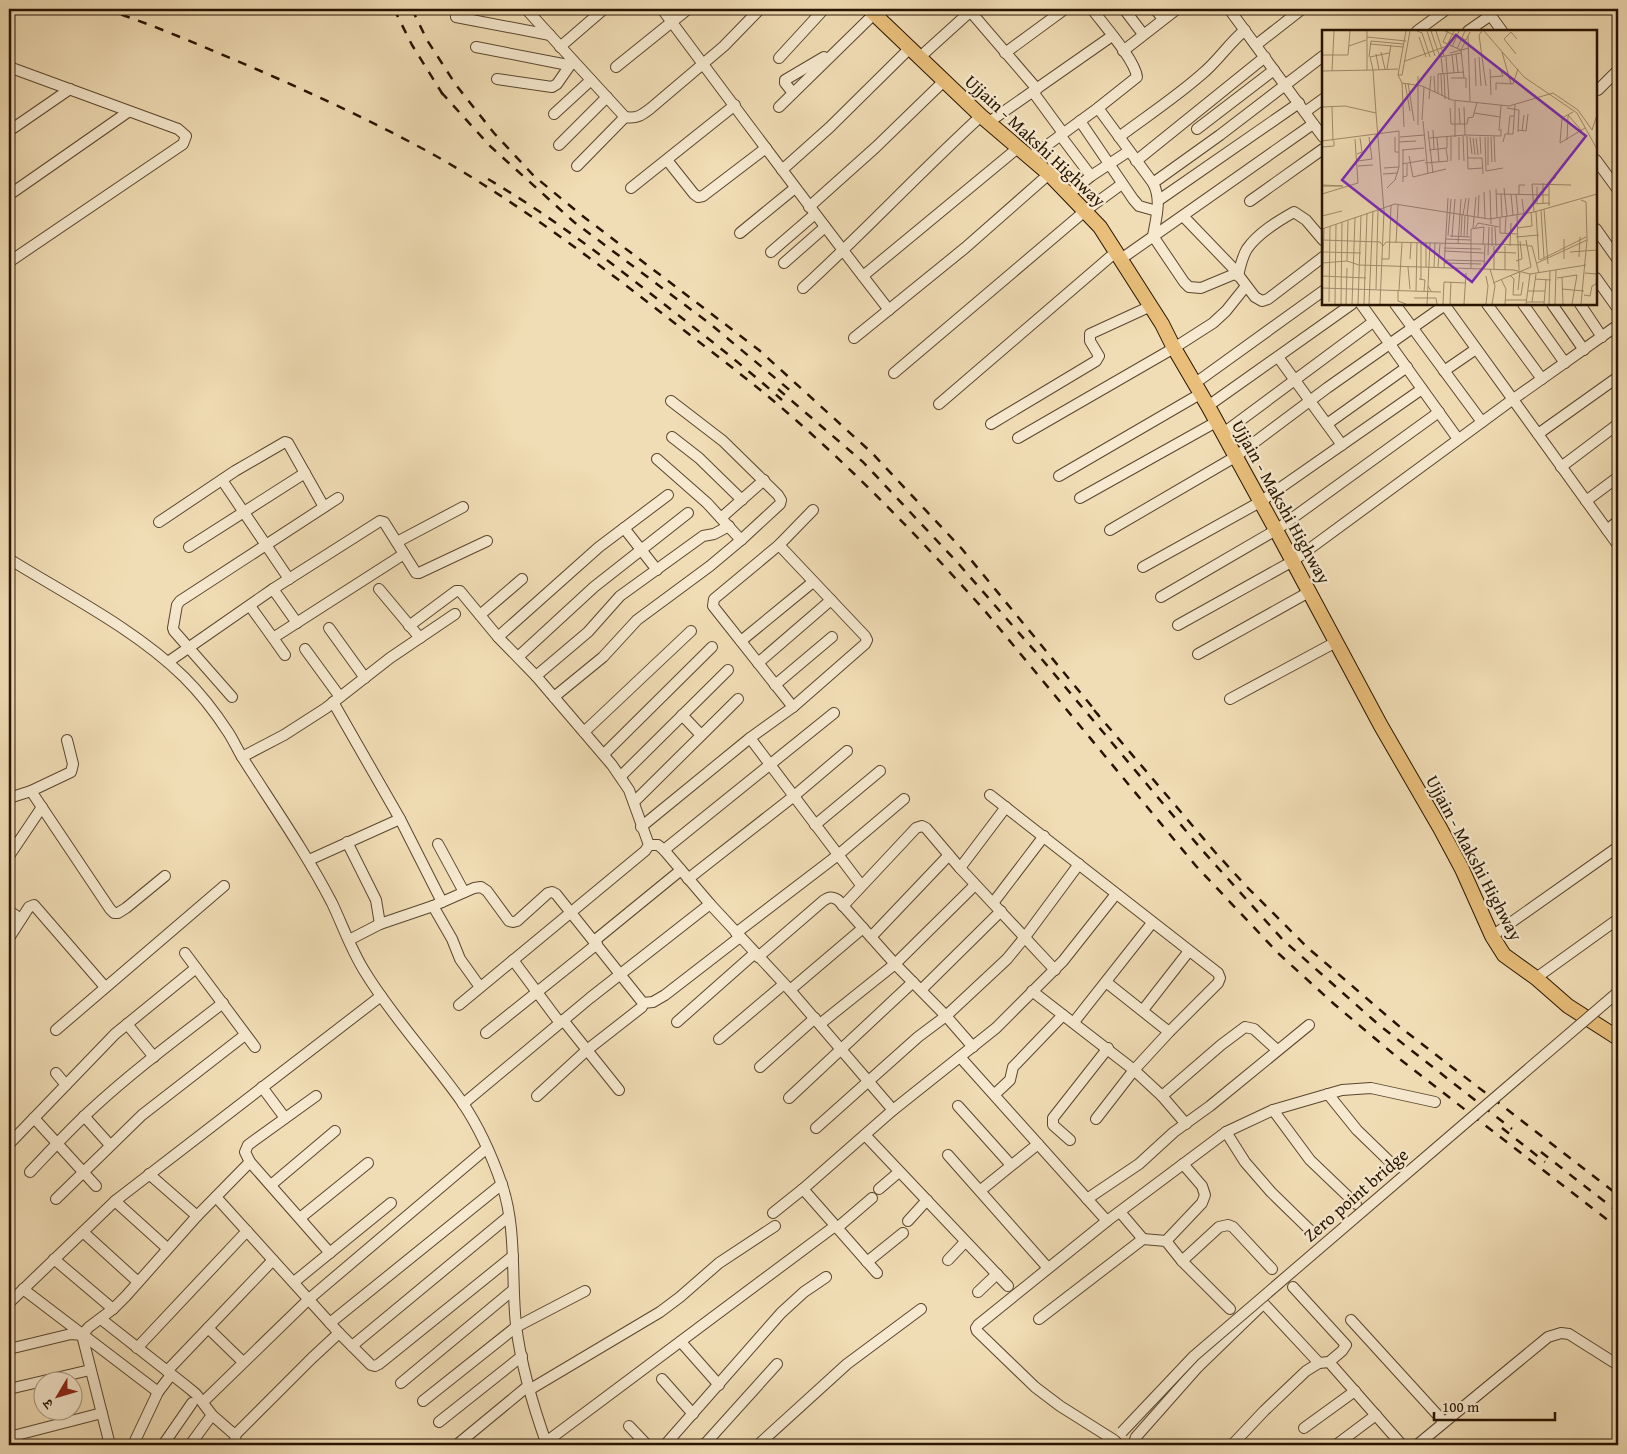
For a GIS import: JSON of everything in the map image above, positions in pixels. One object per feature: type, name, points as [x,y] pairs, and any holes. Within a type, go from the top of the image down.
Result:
[{"type":"main road","name":"Ujjain - Makshi Highway","points":[[872,11],[985,119],[1049,174],[1100,227],[1151,306],[1208,406],[1381,726],[1462,869],[1492,936],[1504,955],[1536,978],[1568,1006],[1618,1038]]},
{"type":"street","points":[[526,9],[550,35],[571,63],[591,80],[625,117],[634,118],[642,115],[704,63],[760,9]]},
{"type":"street","points":[[560,47],[604,9]]},
{"type":"street","points":[[662,9],[704,63],[812,211],[889,310]]},
{"type":"street","points":[[616,67],[688,9]]},
{"type":"street","points":[[779,58],[824,9]]},
{"type":"street","points":[[1005,53],[1065,9]]},
{"type":"street","points":[[1031,157],[1137,77],[1136,70],[1092,9]]},
{"type":"street","points":[[1124,9],[1143,34]]},
{"type":"street","points":[[1156,9],[1163,19]]},
{"type":"street","points":[[1123,51],[1177,9]]},
{"type":"street","points":[[1229,9],[1322,136]]},
{"type":"street","points":[[1256,45],[1301,9]]},
{"type":"street","points":[[1418,30],[1447,9]]},
{"type":"street","points":[[779,107],[836,51],[872,11]]},
{"type":"street","points":[[782,170],[915,52],[967,11],[1035,90],[1091,176]]},
{"type":"street","points":[[1469,30],[1488,12],[1501,30]]},
{"type":"street","points":[[456,18],[550,35]]},
{"type":"street","points":[[1119,137],[1202,74],[1245,30]]},
{"type":"street","points":[[803,288],[844,251],[906,187],[985,119],[1035,90],[1112,36]]},
{"type":"street","points":[[476,47],[571,63]]},
{"type":"street","points":[[793,93],[785,80],[836,51]]},
{"type":"street","points":[[1153,182],[1286,86],[1322,57]]},
{"type":"street","points":[[1136,161],[1265,58]]},
{"type":"street","points":[[497,79],[552,87],[557,84],[571,63]]},
{"type":"street","points":[[9,67],[178,130],[186,136],[183,144],[10,261]]},
{"type":"street","points":[[1197,130],[1274,70]]},
{"type":"street","points":[[1598,90],[1618,70]]},
{"type":"street","points":[[554,114],[591,80]]},
{"type":"street","points":[[771,252],[944,81]]},
{"type":"street","points":[[9,130],[70,89]]},
{"type":"street","points":[[560,146],[607,98]]},
{"type":"street","points":[[1080,121],[1133,200],[1139,206],[1158,205],[1302,108],[1322,99]]},
{"type":"street","points":[[631,188],[735,105]]},
{"type":"street","points":[[1098,108],[1158,191],[1158,205],[1153,236],[1189,287],[1201,288],[1237,274],[1247,249],[1256,238],[1294,212],[1306,220],[1322,239]]},
{"type":"street","points":[[9,195],[128,112]]},
{"type":"street","points":[[577,166],[625,117]]},
{"type":"street","points":[[939,404],[1119,255],[1183,216],[1314,124]]},
{"type":"street","points":[[863,276],[1019,147]]},
{"type":"street","points":[[667,160],[698,197],[703,196],[766,148]]},
{"type":"street","points":[[1250,201],[1322,150]]},
{"type":"street","points":[[1069,194],[1091,176],[1129,151]]},
{"type":"street","points":[[1597,161],[1618,190]]},
{"type":"street","points":[[854,338],[965,248],[1049,174]]},
{"type":"street","points":[[894,373],[1085,212],[1122,184]]},
{"type":"street","points":[[740,233],[795,188]]},
{"type":"street","points":[[1183,216],[1237,274],[1255,297],[1262,301],[1268,299],[1322,258]]},
{"type":"street","points":[[784,263],[825,227]]},
{"type":"street","points":[[1597,230],[1618,260]]},
{"type":"street","points":[[1597,279],[1618,308]]},
{"type":"street","points":[[1018,438],[1174,348],[1213,322],[1226,311],[1246,286]]},
{"type":"street","points":[[1059,476],[1197,389],[1322,293]]},
{"type":"street","points":[[1208,406],[1351,305]]},
{"type":"street","points":[[1362,305],[1458,440]]},
{"type":"street","points":[[1396,305],[1482,422]]},
{"type":"street","points":[[1110,530],[1235,458],[1310,401],[1444,305],[1618,545]]},
{"type":"street","points":[[1488,305],[1542,379]]},
{"type":"street","points":[[1525,305],[1565,362]]},
{"type":"street","points":[[1553,305],[1584,350]]},
{"type":"street","points":[[1581,305],[1602,337]]},
{"type":"street","points":[[991,424],[1096,361],[1099,356],[1089,337],[1093,332],[1151,306]]},
{"type":"street","points":[[1080,498],[1219,428],[1295,380],[1373,322]]},
{"type":"street","points":[[1178,625],[1292,561],[1618,325]]},
{"type":"street","points":[[1444,371],[1476,349]]},
{"type":"street","points":[[1278,356],[1342,445]]},
{"type":"street","points":[[1327,424],[1407,367]]},
{"type":"street","points":[[1538,434],[1618,377]]},
{"type":"street","points":[[1143,567],[1260,502],[1422,389]]},
{"type":"street","points":[[554,697],[603,657],[637,620],[710,566],[780,504],[781,500],[778,495],[723,441],[671,401]]},
{"type":"street","points":[[1161,597],[1276,530],[1439,412]]},
{"type":"street","points":[[1561,467],[1618,424]]},
{"type":"street","points":[[672,437],[698,458],[742,500]]},
{"type":"street","points":[[159,522],[222,480],[285,442],[288,443],[324,507]]},
{"type":"street","points":[[657,459],[707,503],[741,540]]},
{"type":"street","points":[[189,547],[305,473]]},
{"type":"street","points":[[1586,501],[1618,477]]},
{"type":"street","points":[[222,480],[264,546],[289,580]]},
{"type":"street","points":[[721,518],[764,480]]},
{"type":"street","points":[[498,637],[579,564],[668,495]]},
{"type":"street","points":[[232,697],[173,628],[177,605],[180,601],[338,498]]},
{"type":"street","points":[[396,542],[463,507]]},
{"type":"street","points":[[793,707],[713,606],[714,599],[779,545],[813,510]]},
{"type":"street","points":[[518,656],[594,587],[688,513]]},
{"type":"street","points":[[168,662],[273,589],[380,521],[384,522],[416,572],[419,573],[487,541]]},
{"type":"street","points":[[1607,530],[1618,521]]},
{"type":"street","points":[[536,676],[588,632],[620,596],[703,536],[714,534],[729,526]]},
{"type":"street","points":[[624,528],[657,570]]},
{"type":"street","points":[[641,827],[750,738],[793,707],[865,644],[867,640],[866,636],[779,545]]},
{"type":"street","points":[[273,638],[404,554]]},
{"type":"street","points":[[9,559],[156,651],[205,700],[228,731],[242,757],[308,860],[364,970],[381,996],[463,1104],[488,1148],[507,1199],[513,1256],[516,1327],[529,1388],[545,1444],[836,1227],[872,1198]]},
{"type":"street","points":[[480,615],[522,579]]},
{"type":"street","points":[[741,641],[813,582]]},
{"type":"street","points":[[273,589],[297,623]]},
{"type":"street","points":[[380,589],[420,638]]},
{"type":"street","points":[[409,626],[458,590],[604,754],[620,776],[634,802],[648,846]]},
{"type":"street","points":[[1198,654],[1309,592]]},
{"type":"street","points":[[758,662],[831,600]]},
{"type":"street","points":[[250,606],[285,655]]},
{"type":"street","points":[[242,757],[281,736],[336,700],[455,614]]},
{"type":"street","points":[[329,628],[365,678]]},
{"type":"street","points":[[584,732],[691,631]]},
{"type":"street","points":[[775,685],[832,637]]},
{"type":"street","points":[[1230,698],[1336,642]]},
{"type":"street","points":[[604,754],[712,647]]},
{"type":"street","points":[[305,649],[336,700],[400,819],[460,959],[480,987]]},
{"type":"street","points":[[620,776],[728,670]]},
{"type":"street","points":[[634,802],[738,699]]},
{"type":"street","points":[[664,850],[834,713]]},
{"type":"street","points":[[682,714],[701,735]]},
{"type":"street","points":[[750,738],[862,886]]},
{"type":"street","points":[[9,798],[31,791],[71,772],[73,764],[67,740]]},
{"type":"street","points":[[486,1033],[596,942],[684,874],[794,796],[847,750]]},
{"type":"street","points":[[815,824],[880,771]]},
{"type":"street","points":[[31,791],[114,913],[122,911],[165,876]]},
{"type":"street","points":[[990,795],[1218,973],[1220,978],[1218,983],[1134,1070],[1096,1119]]},
{"type":"street","points":[[643,1003],[653,1002],[666,995],[904,799]]},
{"type":"street","points":[[960,868],[1006,807]]},
{"type":"street","points":[[9,856],[42,808]]},
{"type":"street","points":[[308,860],[400,819]]},
{"type":"street","points":[[843,906],[916,828],[922,826],[926,828],[960,868],[1054,970]]},
{"type":"street","points":[[993,903],[1044,836]]},
{"type":"street","points":[[349,841],[376,900],[388,921]]},
{"type":"street","points":[[438,844],[464,892]]},
{"type":"street","points":[[648,846],[658,845],[664,850],[710,904],[818,1021],[893,1110]]},
{"type":"street","points":[[459,1005],[645,851],[648,846]]},
{"type":"street","points":[[1492,936],[1618,847]]},
{"type":"street","points":[[871,937],[949,855]]},
{"type":"street","points":[[816,1128],[867,1080],[946,1016],[1006,959],[1025,937],[1079,864]]},
{"type":"street","points":[[760,1067],[895,964],[975,884]]},
{"type":"street","points":[[56,1030],[224,886]]},
{"type":"street","points":[[349,940],[388,921],[481,887],[487,891],[509,920],[513,922],[517,921],[548,893],[552,892],[556,894],[596,942],[643,1003]]},
{"type":"street","points":[[773,1213],[893,1110],[996,1028],[1073,950],[1116,894]]},
{"type":"street","points":[[677,1022],[756,955],[829,897],[838,900],[973,1047]]},
{"type":"street","points":[[463,1104],[710,904]]},
{"type":"street","points":[[9,938],[29,907],[32,905],[36,907],[105,987]]},
{"type":"street","points":[[9,911],[21,919]]},
{"type":"street","points":[[921,990],[1001,911]]},
{"type":"street","points":[[1536,978],[1618,919]]},
{"type":"street","points":[[1074,1022],[1152,923]]},
{"type":"street","points":[[719,1040],[863,928]]},
{"type":"street","points":[[1143,1010],[1189,951]]},
{"type":"street","points":[[185,954],[255,1047]]},
{"type":"street","points":[[513,960],[537,992],[619,1090]]},
{"type":"street","points":[[9,1144],[115,1034],[196,968]]},
{"type":"street","points":[[788,1098],[913,982]]},
{"type":"street","points":[[1106,982],[1169,1032]]},
{"type":"street","points":[[1032,991],[1134,1070],[1162,1096],[1186,1124]]},
{"type":"street","name":"Zero point bridge","points":[[1114,1443],[1122,1432],[1194,1356],[1618,992]]},
{"type":"street","points":[[9,1303],[115,1201],[381,996]]},
{"type":"street","points":[[30,1172],[84,1116],[154,1057],[223,1003]]},
{"type":"street","points":[[537,1096],[587,1050],[642,1006],[643,1003]]},
{"type":"street","points":[[995,1094],[1010,1080],[1013,1067],[1063,1015]]},
{"type":"street","points":[[127,1024],[154,1057]]},
{"type":"street","points":[[1087,1199],[1120,1178],[1309,1025]]},
{"type":"street","points":[[1162,1096],[1221,1045],[1245,1027],[1254,1029],[1277,1050]]},
{"type":"street","points":[[56,1199],[142,1115],[245,1035]]},
{"type":"street","points":[[1070,1140],[1053,1125],[1053,1118],[1108,1048]]},
{"type":"street","points":[[960,1056],[1107,1221]]},
{"type":"street","points":[[56,1074],[66,1085]]},
{"type":"street","points":[[262,1087],[285,1118]]},
{"type":"street","points":[[1114,1443],[1035,1387],[977,1331],[978,1325],[1107,1221],[1226,1132],[1272,1110],[1342,1090],[1371,1088],[1435,1102]]},
{"type":"street","points":[[1328,1094],[1357,1130],[1388,1160]]},
{"type":"street","points":[[316,1096],[248,1145],[245,1152],[250,1162],[330,1252]]},
{"type":"street","points":[[958,1106],[1011,1165]]},
{"type":"street","points":[[1272,1110],[1310,1160],[1356,1204]]},
{"type":"street","points":[[84,1116],[110,1145]]},
{"type":"street","points":[[34,1118],[96,1186]]},
{"type":"street","points":[[271,1185],[335,1131]]},
{"type":"street","points":[[1226,1132],[1245,1162],[1271,1192],[1314,1234]]},
{"type":"street","points":[[865,1135],[1008,1286]]},
{"type":"street","points":[[981,1190],[1038,1144]]},
{"type":"street","points":[[163,1445],[198,1402],[309,1299],[488,1148]]},
{"type":"street","points":[[948,1155],[981,1190],[1048,1268]]},
{"type":"street","points":[[82,1335],[89,1327],[113,1309],[167,1248],[250,1162]]},
{"type":"street","points":[[300,1218],[368,1163]]},
{"type":"street","points":[[1166,1242],[1202,1203],[1205,1195],[1202,1186],[1183,1164]]},
{"type":"street","points":[[879,1189],[899,1172]]},
{"type":"street","points":[[149,1174],[197,1216]]},
{"type":"street","points":[[330,1323],[502,1184]]},
{"type":"street","points":[[803,1189],[877,1273]]},
{"type":"street","points":[[216,1197],[339,1333],[371,1365],[379,1364],[513,1256]]},
{"type":"street","points":[[908,1221],[927,1200]]},
{"type":"street","points":[[115,1201],[167,1248]]},
{"type":"street","points":[[294,1282],[390,1203]]},
{"type":"street","points":[[1120,1212],[1143,1239],[1166,1242],[1182,1261],[1230,1309]]},
{"type":"street","points":[[352,1346],[509,1216]]},
{"type":"street","points":[[1182,1261],[1219,1227],[1228,1225],[1233,1227],[1272,1269]]},
{"type":"street","points":[[460,1443],[529,1388],[660,1312],[720,1263],[775,1226]]},
{"type":"street","points":[[137,1348],[247,1231]]},
{"type":"street","points":[[83,1232],[138,1282]]},
{"type":"street","points":[[867,1262],[903,1233]]},
{"type":"street","points":[[1039,1319],[1143,1239]]},
{"type":"street","points":[[948,1260],[965,1242]]},
{"type":"street","points":[[54,1259],[113,1309]]},
{"type":"street","points":[[133,1445],[169,1373],[208,1328],[273,1260]]},
{"type":"street","points":[[978,1292],[997,1274]]},
{"type":"street","points":[[665,1445],[781,1313],[804,1292],[826,1277]]},
{"type":"street","points":[[1232,1445],[1306,1370],[1324,1363],[1342,1351],[1346,1344],[1293,1287]]},
{"type":"street","points":[[23,1289],[158,1392]]},
{"type":"street","points":[[401,1383],[513,1290]]},
{"type":"street","points":[[423,1401],[516,1327],[586,1291]]},
{"type":"street","points":[[1133,1445],[1136,1437],[1197,1368],[1261,1306],[1265,1305],[1356,1392],[1402,1445]]},
{"type":"street","points":[[758,1445],[847,1364],[921,1309]]},
{"type":"street","points":[[101,1318],[196,1394],[198,1402],[236,1440],[305,1365],[339,1333]]},
{"type":"street","points":[[1351,1320],[1444,1422]]},
{"type":"street","points":[[208,1328],[243,1362]]},
{"type":"street","points":[[1418,1445],[1548,1336],[1561,1332],[1569,1334],[1618,1364]]},
{"type":"street","points":[[9,1349],[71,1334],[82,1335]]},
{"type":"street","points":[[82,1335],[110,1445]]},
{"type":"street","points":[[681,1342],[719,1385]]},
{"type":"street","points":[[439,1422],[522,1356]]},
{"type":"street","points":[[704,1445],[777,1364]]},
{"type":"street","points":[[9,1389],[90,1370]]},
{"type":"street","points":[[662,1379],[693,1414]]},
{"type":"street","points":[[1304,1428],[1356,1392]]},
{"type":"street","points":[[9,1437],[102,1413]]},
{"type":"street","points":[[190,1445],[212,1415]]},
{"type":"street","points":[[1336,1445],[1376,1415]]},
{"type":"street","points":[[629,1426],[647,1445]]},
{"type":"railway","points":[[104,9],[170,33],[286,82],[362,117],[436,156],[493,191],[575,247],[727,363],[823,444],[871,490],[963,586],[1196,866],[1279,954],[1334,1004],[1397,1057],[1618,1228]]},
{"type":"railway","points":[[394,9],[412,45],[445,98]]},
{"type":"railway","points":[[412,9],[427,40],[456,85],[494,133],[534,176],[580,214],[759,350],[872,453],[962,549],[1098,714]]},
{"type":"railway","points":[[441,92],[490,146],[574,222],[709,323],[792,392]]},
{"type":"railway","points":[[488,179],[533,207],[597,253],[722,349],[782,400]]},
{"type":"railway","points":[[778,389],[863,462],[957,562],[1040,657],[1202,850],[1283,940],[1379,1025],[1512,1129]]},
{"type":"railway","points":[[1094,710],[1215,852],[1308,948],[1400,1027],[1618,1195]]},
{"type":"railway","points":[[1502,1128],[1545,1162]]},
{"type":"railway","points":[[1541,1152],[1618,1212]]}]
